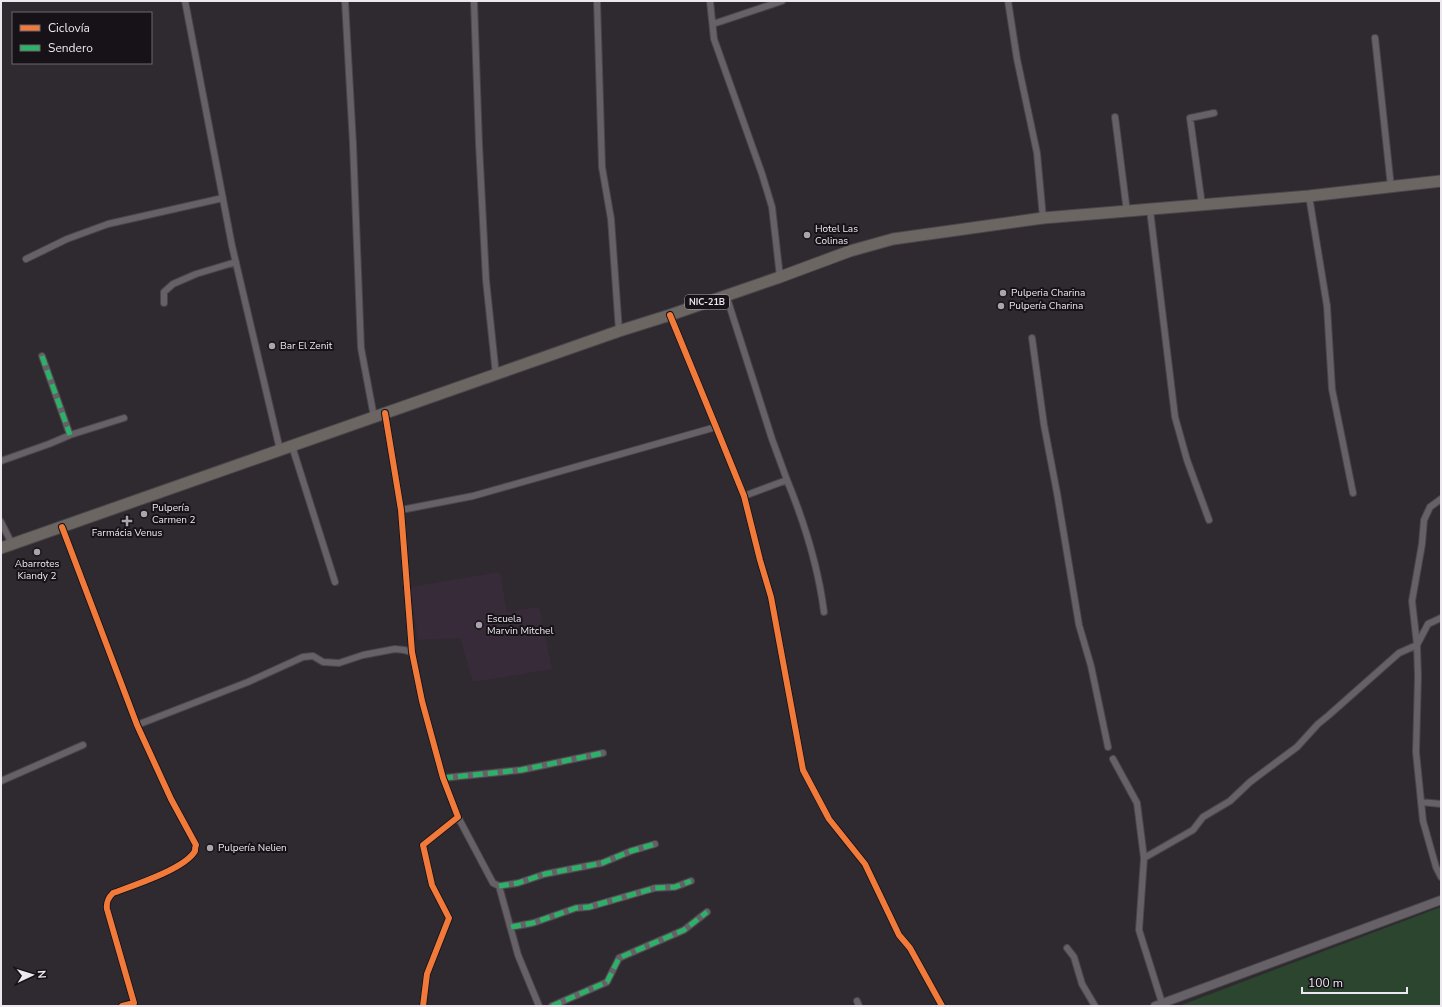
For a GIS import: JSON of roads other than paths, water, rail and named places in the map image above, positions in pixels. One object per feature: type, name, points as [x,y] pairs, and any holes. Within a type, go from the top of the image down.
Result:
[{"type":"highway","name":"NIC-21B","points":[[1,548],[619,331],[780,277],[850,251],[893,239],[1043,218],[1309,196],[1391,188],[1441,181]]},
{"type":"street","points":[[185,1],[236,262],[280,450]]},
{"type":"street","points":[[345,1],[353,144],[361,348],[374,416]]},
{"type":"street","points":[[474,1],[486,280],[496,375]]},
{"type":"street","points":[[597,1],[602,168],[611,219],[619,331]]},
{"type":"street","points":[[710,1],[714,39],[762,174],[772,207],[780,277]]},
{"type":"street","points":[[713,24],[782,1]]},
{"type":"street","points":[[1008,1],[1017,59],[1037,153],[1043,218]]},
{"type":"street","points":[[1375,38],[1391,188]]},
{"type":"street","points":[[1202,205],[1190,118],[1214,113]]},
{"type":"street","points":[[1115,117],[1127,212]]},
{"type":"street","points":[[1309,196],[1327,306],[1332,388],[1353,493]]},
{"type":"street","points":[[26,259],[67,239],[108,224],[223,198]]},
{"type":"street","points":[[1150,210],[1175,417],[1187,460],[1209,520]]},
{"type":"street","points":[[164,303],[164,292],[173,284],[196,274],[236,262]]},
{"type":"street","points":[[726,295],[772,439],[804,522],[820,583],[824,612]]},
{"type":"street","points":[[670,315],[744,496],[771,597],[802,770],[829,819],[865,864],[899,935],[910,948],[942,1006]]},
{"type":"street","points":[[1032,338],[1044,425],[1079,625],[1090,666],[1108,747]]},
{"type":"street","points":[[42,356],[70,435]]},
{"type":"street","points":[[385,413],[401,510],[412,652],[422,700],[443,778],[458,817],[493,883],[499,886],[518,883],[545,874],[602,863],[631,851],[655,844]]},
{"type":"street","points":[[1,461],[70,435],[124,418]]},
{"type":"street","points":[[401,510],[473,496],[716,427]]},
{"type":"street","points":[[292,446],[335,582]]},
{"type":"street","points":[[744,496],[787,480]]},
{"type":"street","points":[[1441,499],[1430,507],[1424,520],[1422,544],[1412,600],[1417,646],[1418,677],[1416,752],[1421,802],[1423,821],[1436,867],[1441,877]]},
{"type":"street","points":[[1,522],[12,544]]},
{"type":"street","points":[[62,527],[137,725],[171,798],[196,845],[194,852],[186,860],[166,872],[113,893],[108,898],[106,903],[107,909],[134,1004],[122,1006]]},
{"type":"street","points":[[1144,858],[1193,830],[1203,817],[1230,801],[1250,782],[1297,747],[1318,724],[1399,652],[1417,646],[1428,624],[1441,618]]},
{"type":"street","points":[[137,725],[248,682],[303,657],[313,656],[322,662],[338,663],[362,655],[395,649],[412,652]]},
{"type":"street","points":[[1,782],[83,745]]},
{"type":"street","points":[[443,778],[521,770],[603,753]]},
{"type":"street","points":[[1113,759],[1137,803],[1144,858],[1139,930],[1158,1005],[1441,900]]},
{"type":"street","points":[[1421,802],[1441,804]]},
{"type":"street","points":[[423,1006],[427,974],[449,918],[432,885],[423,845],[458,817]]},
{"type":"street","points":[[511,927],[533,923],[576,908],[589,907],[655,888],[675,887],[691,881]]},
{"type":"street","points":[[499,886],[518,955],[539,1006]]},
{"type":"street","points":[[552,1006],[606,982],[619,958],[684,930],[707,912]]},
{"type":"street","points":[[1067,948],[1074,957],[1082,984],[1096,1006]]},
{"type":"place","name":"Hotel Las Colinas","points":[[807,235]]},
{"type":"place","name":"Pulperia Charina","points":[[1003,293]]},
{"type":"place","name":"Pulpería Charina","points":[[1001,306]]},
{"type":"place","name":"Bar El Zenit","points":[[272,346]]},
{"type":"place","name":"Pulpería Carmen 2","points":[[144,514]]},
{"type":"place","name":"Farmácia Venus","points":[[127,521]]},
{"type":"place","name":"Abarrotes Kiandy 2","points":[[37,552]]},
{"type":"place","name":"Escuela Marvin Mitchel","points":[[479,625]]},
{"type":"place","name":"Pulpería Nelien","points":[[210,848]]}]
